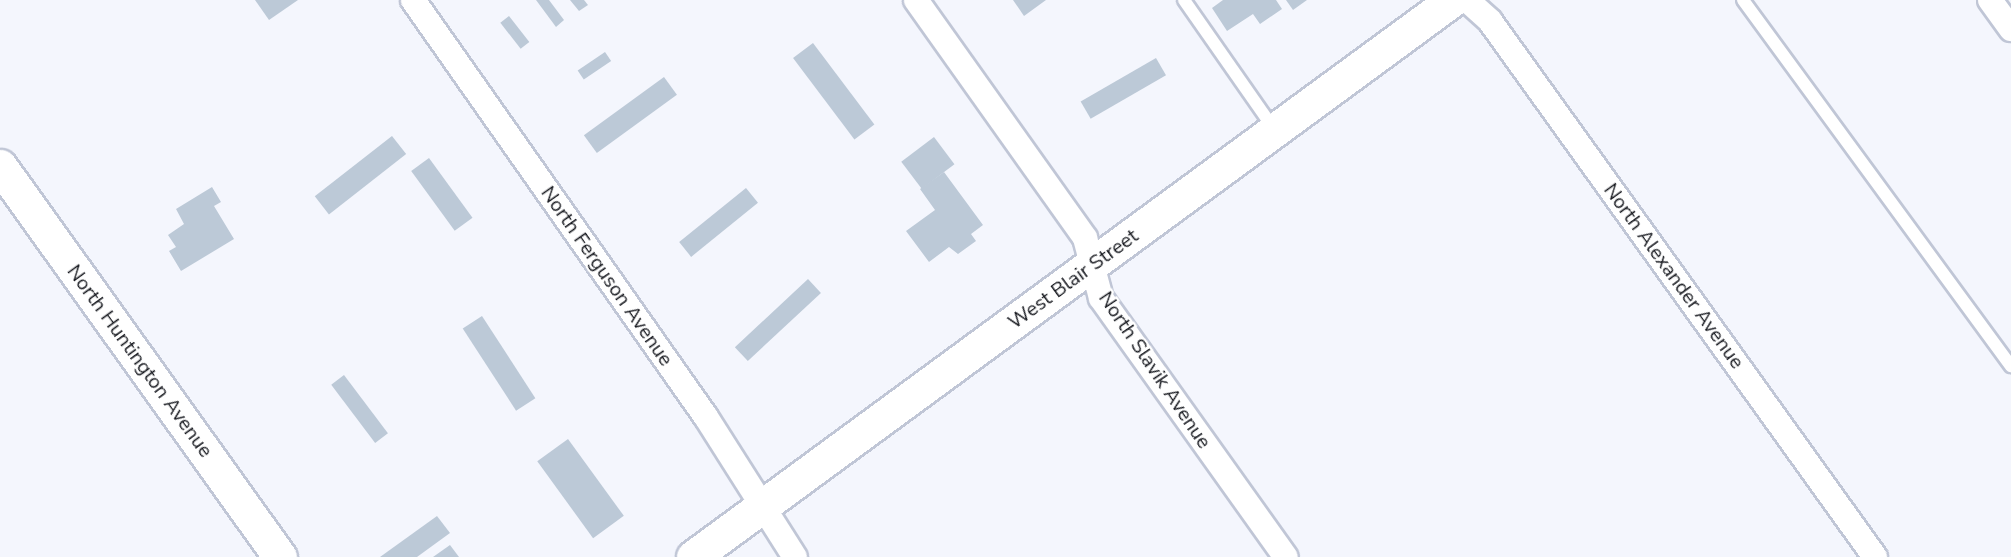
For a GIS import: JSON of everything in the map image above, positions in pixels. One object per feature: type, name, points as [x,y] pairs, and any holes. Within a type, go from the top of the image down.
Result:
[{"type":"street","name":"North Ferguson Avenue","points":[[413,0],[661,351],[795,557]]},
{"type":"street","name":"North Slavik Avenue","points":[[916,0],[1086,238],[1101,298],[1286,557]]},
{"type":"street","name":"West Blair Street","points":[[693,557],[1452,0]]},
{"type":"street","name":"North Alexander Avenue","points":[[1467,0],[1490,21],[1875,557]]},
{"type":"street","points":[[1990,0],[2011,29]]},
{"type":"street","name":"North Huntington Avenue","points":[[0,166],[280,557]]},
{"type":"lane","points":[[1184,0],[1275,130]]},
{"type":"lane","points":[[1743,0],[2011,366]]},
{"type":"building","points":[[255,0],[298,0],[269,20]]},
{"type":"building","points":[[536,0],[549,0],[564,20],[556,27]]},
{"type":"building","points":[[570,0],[584,0],[588,5],[579,11]]},
{"type":"building","points":[[1013,0],[1046,0],[1024,16]]},
{"type":"building","points":[[1223,0],[1276,0],[1282,9],[1260,24],[1253,14],[1227,31],[1212,8]]},
{"type":"building","points":[[1286,0],[1307,0],[1293,10]]},
{"type":"building","points":[[509,16],[529,42],[521,49],[500,23]]},
{"type":"building","points":[[813,43],[874,124],[854,140],[793,58]]},
{"type":"building","points":[[605,52],[611,61],[584,80],[578,70]]},
{"type":"building","points":[[1156,58],[1166,75],[1091,119],[1081,102]]},
{"type":"building","points":[[664,77],[677,95],[597,153],[584,135]]},
{"type":"building","points":[[392,136],[406,154],[329,214],[315,196]]},
{"type":"building","points":[[934,137],[954,164],[922,189],[901,162]]},
{"type":"building","points":[[429,158],[472,218],[455,231],[411,171]]},
{"type":"building","points":[[944,172],[983,225],[971,234],[976,241],[958,254],[949,247],[929,262],[906,231],[935,210],[920,189]]},
{"type":"building","points":[[212,187],[221,202],[214,206],[234,239],[181,271],[169,251],[176,247],[168,235],[184,224],[176,209]]},
{"type":"building","points":[[746,188],[758,203],[691,257],[679,242]]},
{"type":"building","points":[[808,279],[821,293],[748,361],[735,347]]},
{"type":"building","points":[[482,316],[535,398],[516,411],[463,329]]},
{"type":"building","points":[[344,375],[388,433],[375,443],[331,385]]},
{"type":"building","points":[[568,439],[624,516],[593,538],[537,461]]},
{"type":"building","points":[[437,516],[450,533],[417,557],[380,557]]},
{"type":"building","points":[[450,545],[459,557],[433,557]]}]
